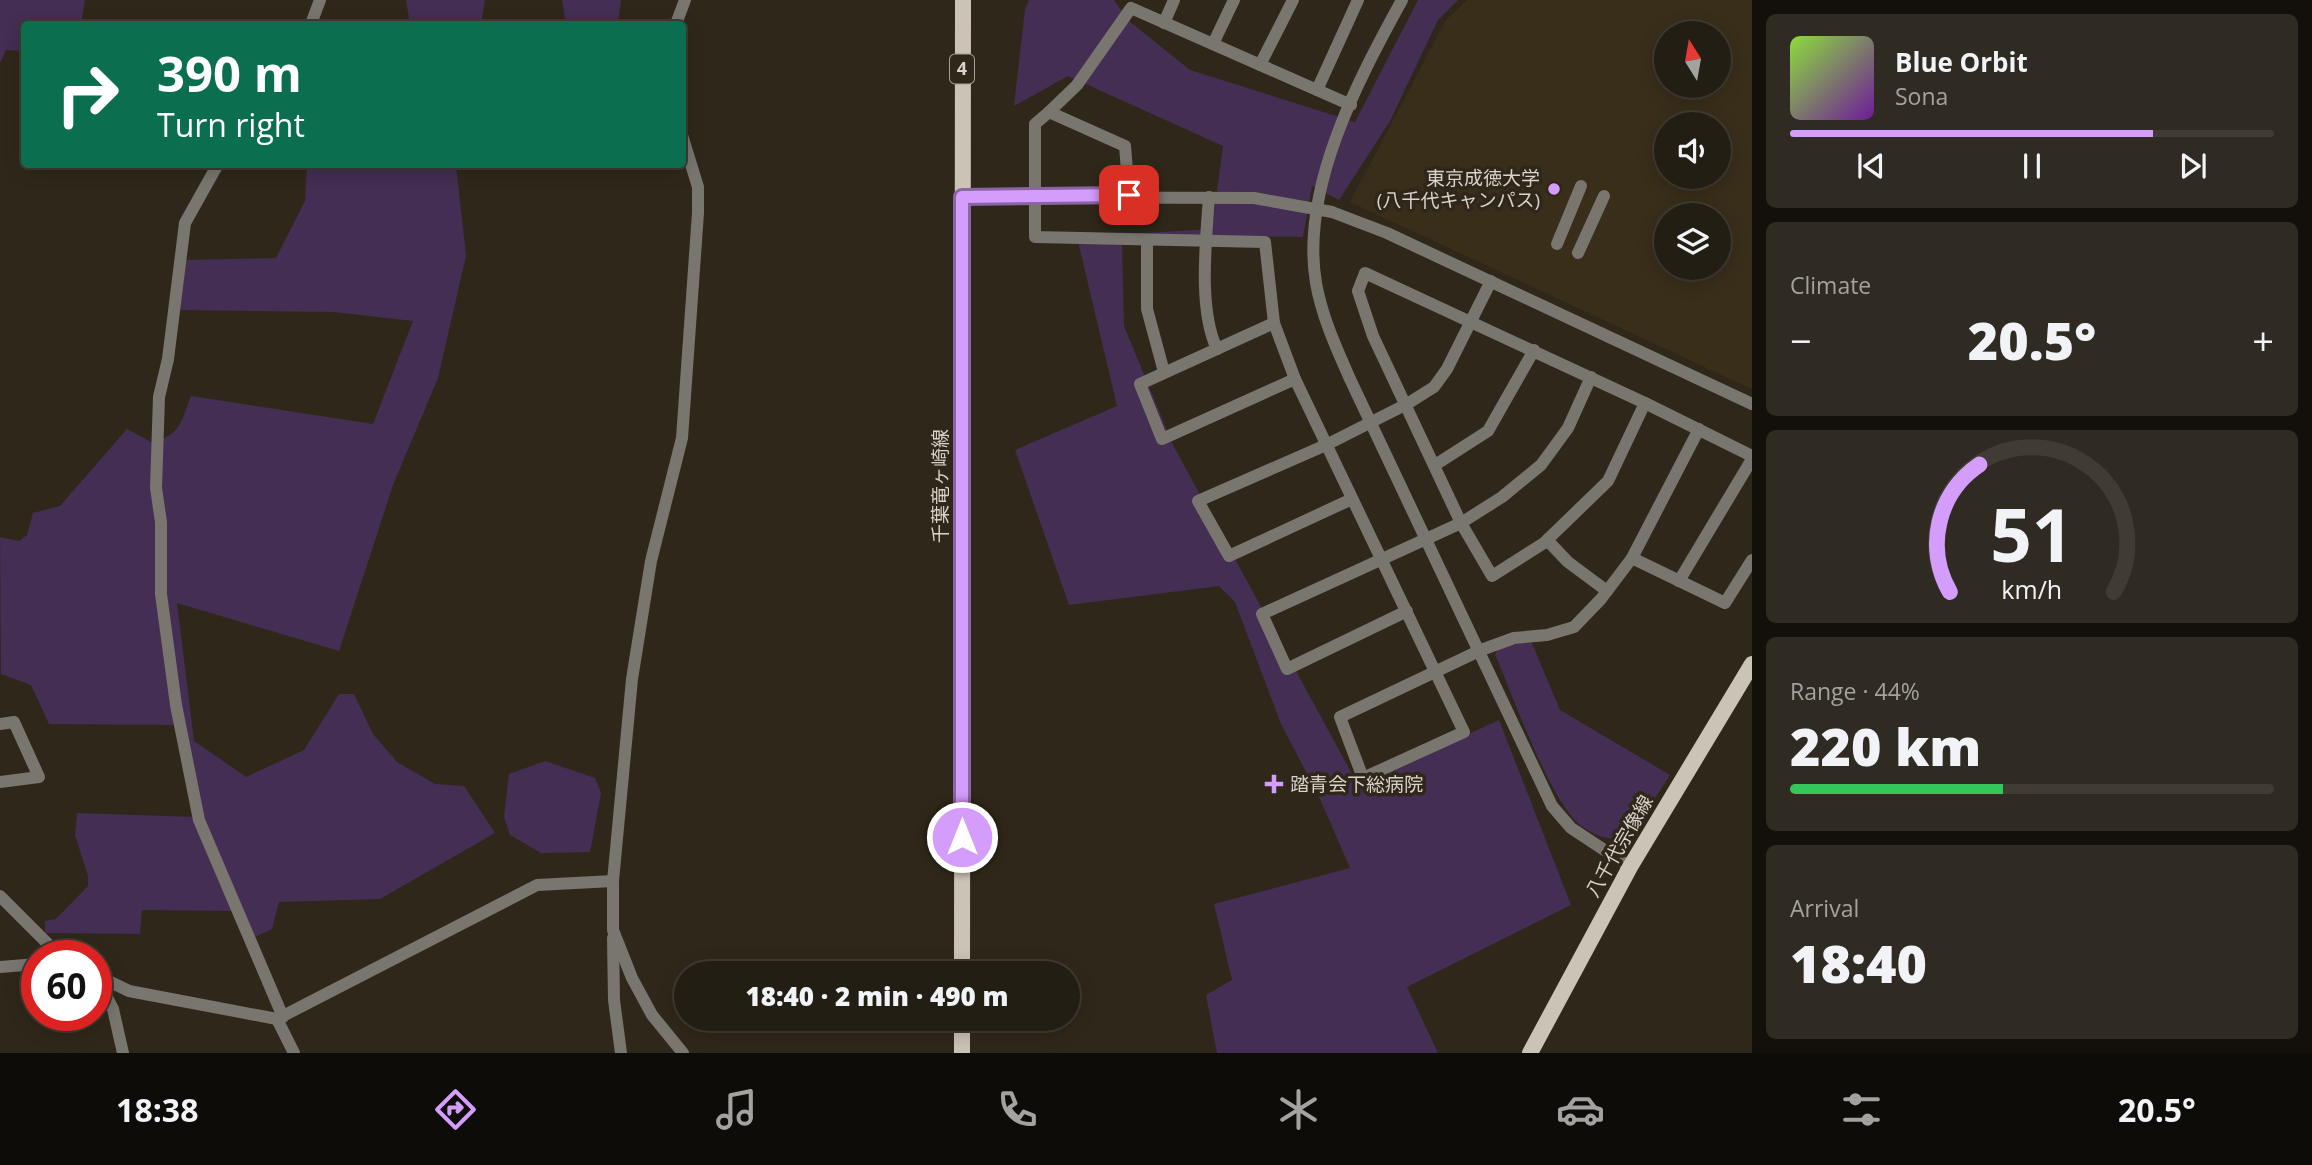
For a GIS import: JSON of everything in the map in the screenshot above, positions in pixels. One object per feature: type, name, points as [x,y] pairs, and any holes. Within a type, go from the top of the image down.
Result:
[{"type":"main road","name":"千葉竜ヶ崎線","points":[[962,961],[963,0]]},
{"type":"main road","name":"八千代宗像線","points":[[1530,1053],[1630,867],[1752,664]]},
{"type":"main road","points":[[962,1031],[962,1053]]},
{"type":"street","points":[[312,21],[320,0]]},
{"type":"street","points":[[677,21],[684,0]]},
{"type":"street","points":[[1164,23],[1174,0]]},
{"type":"street","points":[[1213,44],[1234,0]]},
{"type":"street","points":[[1260,65],[1293,0]]},
{"type":"street","points":[[1317,90],[1358,0]]},
{"type":"street","points":[[1402,0],[1376,48],[1336,141],[1316,208],[1313,246],[1322,311],[1350,379],[1373,422],[1424,537],[1481,650],[1552,806],[1571,828],[1630,867]]},
{"type":"street","points":[[1351,105],[1131,8],[1077,85],[1035,124],[1035,237],[1265,242],[1273,323],[1295,379],[1437,673],[1464,732],[1363,778],[1340,717],[1437,673],[1481,650],[1514,638],[1547,635],[1574,627],[1632,558],[1699,429]]},
{"type":"street","points":[[1049,112],[1125,146],[1129,195]]},
{"type":"street","points":[[621,1053],[613,989],[612,881],[636,654],[651,561],[682,438],[698,213],[698,187],[686,148]]},
{"type":"street","points":[[216,168],[185,223],[168,359],[159,397],[156,488],[161,522],[161,594],[176,705],[199,820],[294,1053]]},
{"type":"street","points":[[1557,244],[1581,186]]},
{"type":"street","points":[[962,197],[1129,195],[1254,198],[1316,208],[1356,220],[1752,404]]},
{"type":"street","points":[[1578,253],[1604,196]]},
{"type":"street","points":[[1209,197],[1206,241],[1208,331],[1217,349]]},
{"type":"street","points":[[1147,240],[1147,309],[1164,372]]},
{"type":"street","points":[[1645,403],[1608,481],[1547,540],[1525,557],[1492,576],[1461,523],[1373,336],[1359,291],[1365,273],[1534,349],[1699,429],[1752,458],[1679,581]]},
{"type":"street","points":[[1353,499],[1229,556],[1198,501],[1373,422],[1434,387],[1447,369],[1491,281]]},
{"type":"street","points":[[1273,323],[1140,384],[1162,439],[1295,379]]},
{"type":"street","points":[[1435,465],[1488,430],[1534,349]]},
{"type":"street","points":[[1407,611],[1287,669],[1262,614],[1424,537],[1461,523],[1502,497],[1541,465],[1568,428],[1591,377]]},
{"type":"street","points":[[1547,540],[1583,575],[1607,591]]},
{"type":"street","points":[[1632,558],[1725,603],[1752,560]]},
{"type":"street","points":[[0,724],[14,722],[38,777],[0,782]]},
{"type":"street","points":[[112,983],[129,991],[280,1018],[537,885],[612,881]]},
{"type":"street","points":[[0,896],[44,940]]},
{"type":"street","points":[[613,930],[632,978],[652,1015],[683,1053]]},
{"type":"street","points":[[0,967],[21,965]]},
{"type":"street","points":[[112,1007],[123,1053]]},
{"type":"shaded area","points":[[0,0],[85,0],[82,21],[21,21],[21,51],[6,50],[0,63]]},
{"type":"shaded area","points":[[406,0],[485,0],[482,21],[410,21]]},
{"type":"shaded area","points":[[562,0],[621,0],[618,21],[566,21]]},
{"type":"shaded area","points":[[1029,0],[1114,0],[1129,21],[1190,70],[1355,122],[1418,0],[1458,0],[1438,20],[1390,121],[1339,200],[1312,186],[1303,237],[1225,236],[1122,245],[1124,326],[1173,445],[1358,785],[1499,720],[1571,905],[1407,987],[1438,1053],[1217,1053],[1206,995],[1232,980],[1214,904],[1350,868],[1320,799],[1281,724],[1235,602],[1219,586],[1069,605],[1015,450],[1117,406],[1077,237],[1212,229],[1223,146],[1068,76],[1014,106],[1025,9]]},
{"type":"shaded area","name":"東京成徳大学 (八千代キャンパス)","points":[[1467,0],[1752,0],[1752,389],[1350,202],[1446,20]]},
{"type":"shaded area","points":[[307,168],[456,168],[466,256],[438,378],[393,485],[339,651],[177,603],[194,741],[246,777],[304,750],[339,694],[354,694],[373,734],[397,762],[435,784],[464,786],[495,833],[380,899],[279,902],[272,929],[255,937],[234,911],[142,910],[140,934],[45,933],[45,921],[56,919],[88,886],[88,876],[75,835],[77,813],[195,817],[176,725],[49,724],[31,685],[1,674],[0,537],[19,541],[27,535],[33,513],[60,506],[127,429],[151,442],[174,432],[191,396],[373,424],[413,321],[334,312],[177,310],[182,260],[276,258],[305,201]]},
{"type":"shaded area","points":[[1531,641],[1560,710],[1670,775],[1630,837],[1606,838],[1584,828],[1571,816],[1546,774],[1495,655],[1498,648]]},
{"type":"shaded area","points":[[545,761],[595,778],[601,793],[590,852],[541,853],[510,835],[504,817],[509,774]]},
{"type":"place","name":"東京成徳大学 (八千代キャンパス)","points":[[1554,189]]},
{"type":"place","name":"踏青会下総病院","points":[[1274,784]]},
{"type":"route","points":[[962,837],[962,197],[1129,195]]}]
